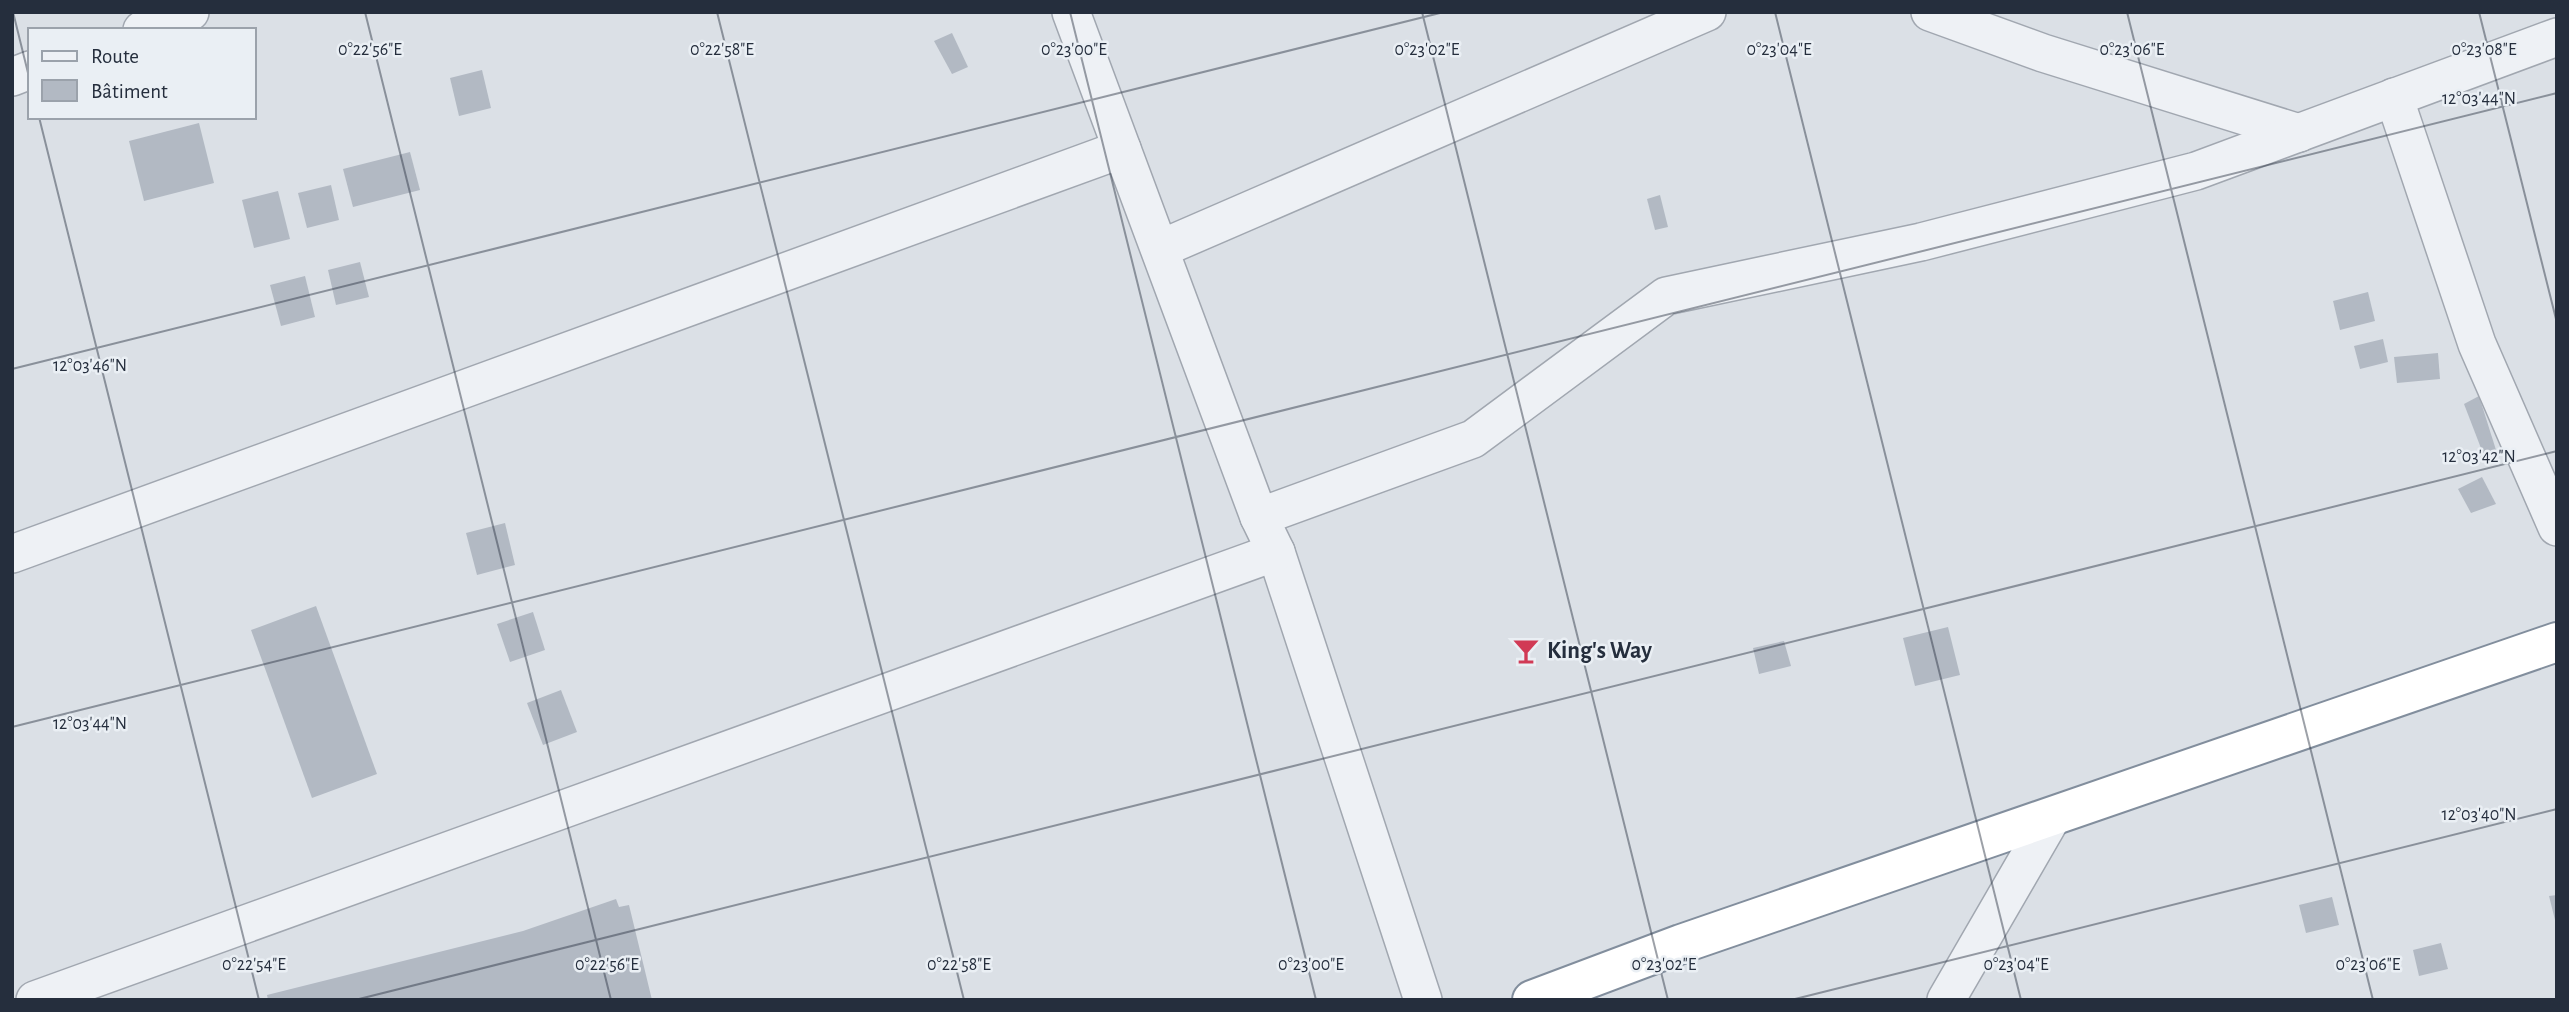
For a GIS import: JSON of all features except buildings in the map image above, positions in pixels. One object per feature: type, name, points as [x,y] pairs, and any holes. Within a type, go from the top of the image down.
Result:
[{"type":"highway","points":[[1532,1000],[1681,944],[2557,642]]},
{"type":"street","points":[[147,28],[190,12]]},
{"type":"street","points":[[1160,249],[1707,12]]},
{"type":"street","points":[[1930,12],[2043,54],[2299,133]]},
{"type":"street","points":[[1076,17],[1122,149],[1259,517],[1276,552],[1423,1000]]},
{"type":"street","points":[[1259,517],[1474,439],[1666,296],[1921,242],[2196,170],[2557,37]]},
{"type":"street","points":[[2394,97],[2477,344],[2557,527]]},
{"type":"street","points":[[12,554],[1122,149]]},
{"type":"street","points":[[35,1000],[1276,552]]},
{"type":"street","points":[[1947,1000],[2052,817]]},
{"type":"place","name":"King's Way","points":[[1526,651]]}]
